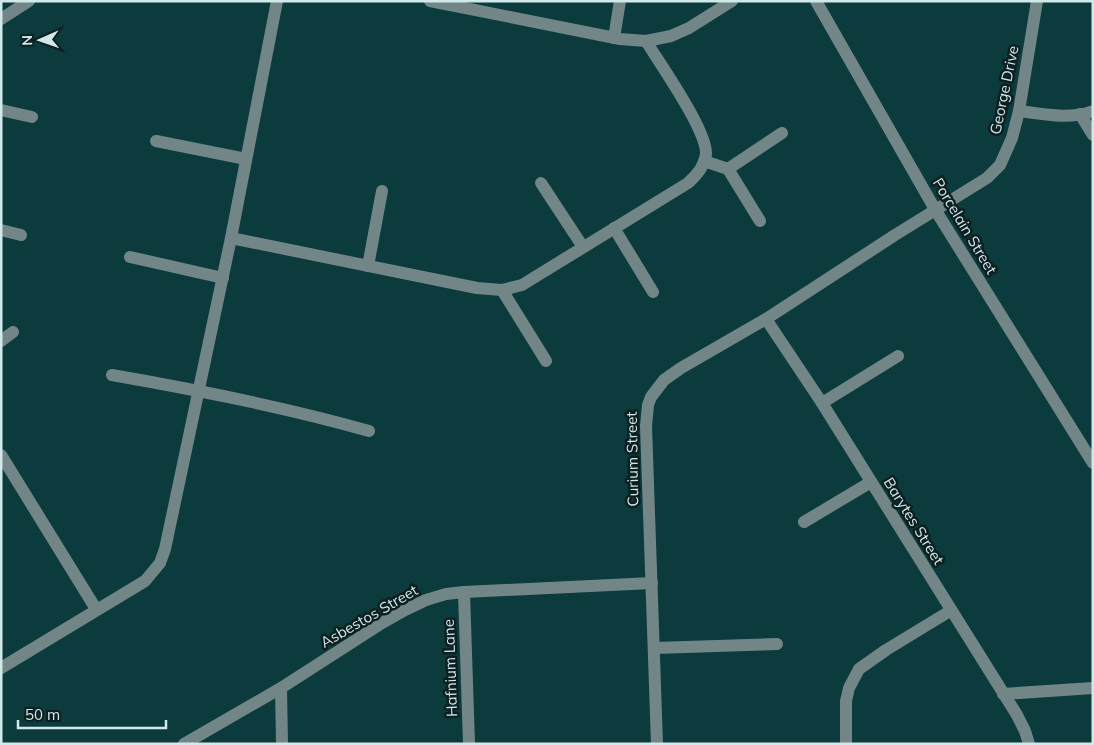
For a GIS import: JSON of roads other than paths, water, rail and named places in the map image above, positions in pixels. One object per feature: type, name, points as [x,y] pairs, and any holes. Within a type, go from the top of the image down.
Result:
[{"type":"street","points":[[1,19],[29,1]]},
{"type":"street","points":[[1,668],[144,581],[160,563],[165,549],[231,238],[277,1]]},
{"type":"street","points":[[430,1],[614,38],[646,41],[678,33],[732,1]]},
{"type":"street","points":[[614,38],[620,1]]},
{"type":"street","name":"Porcelain Street","points":[[816,1],[936,211],[1093,464]]},
{"type":"street","name":"George Drive","points":[[936,211],[987,178],[1000,165],[1012,138],[1019,111],[1037,1]]},
{"type":"street","points":[[231,238],[478,288],[502,290],[522,285],[688,183],[697,175],[706,154],[703,137],[646,41]]},
{"type":"street","points":[[1,110],[32,117]]},
{"type":"street","points":[[1019,111],[1056,116],[1093,111]]},
{"type":"street","points":[[1080,114],[1093,135]]},
{"type":"street","points":[[728,169],[782,133]]},
{"type":"street","points":[[156,140],[246,159]]},
{"type":"street","points":[[704,160],[728,169],[760,221]]},
{"type":"street","points":[[541,182],[583,247]]},
{"type":"street","points":[[368,266],[382,191]]},
{"type":"street","name":"Curium Street","points":[[657,744],[646,426],[648,405],[651,397],[664,380],[681,368],[766,318],[895,235],[936,211]]},
{"type":"street","points":[[614,228],[654,292]]},
{"type":"street","points":[[1,230],[21,234]]},
{"type":"street","points":[[130,256],[222,278]]},
{"type":"street","points":[[502,290],[546,361]]},
{"type":"street","name":"Barytes Street","points":[[766,318],[822,403],[950,611],[1004,694],[1025,731],[1029,744]]},
{"type":"street","points":[[1,341],[13,332]]},
{"type":"street","points":[[822,403],[898,356]]},
{"type":"street","points":[[112,375],[199,390],[330,420],[369,431]]},
{"type":"street","points":[[1,455],[96,610]]},
{"type":"street","points":[[804,522],[871,482]]},
{"type":"street","name":"Asbestos Street","points":[[184,744],[281,688],[382,623],[426,600],[446,594],[464,592],[652,583]]},
{"type":"street","name":"Hafnium Lane","points":[[464,592],[468,744]]},
{"type":"street","points":[[846,744],[846,701],[849,688],[859,669],[886,650],[950,611]]},
{"type":"street","points":[[654,648],[777,644]]},
{"type":"street","points":[[281,688],[282,744]]},
{"type":"street","points":[[1004,694],[1093,688]]}]
